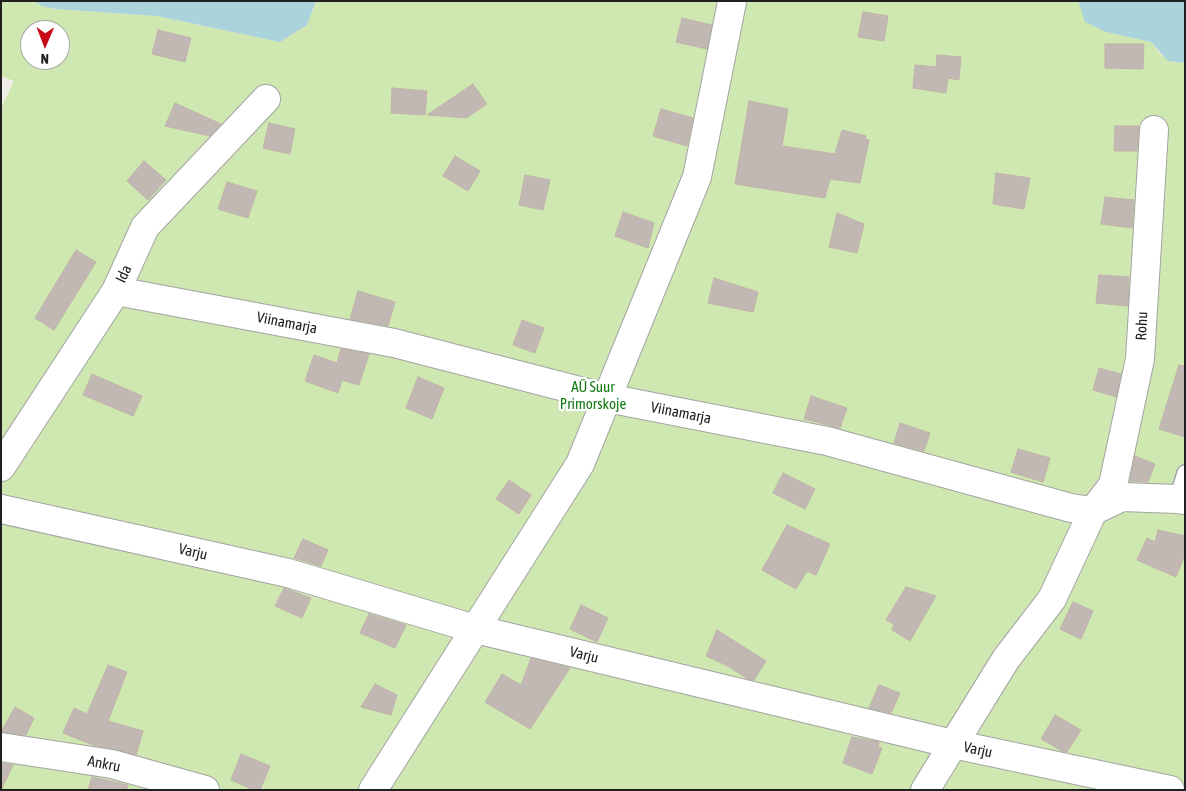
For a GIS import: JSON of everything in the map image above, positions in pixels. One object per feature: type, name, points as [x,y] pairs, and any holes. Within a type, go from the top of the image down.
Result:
[{"type":"street","points":[[373,790],[580,464],[697,178],[732,2]]},
{"type":"street","name":"Ida","points":[[1,467],[116,291],[146,228],[266,98]]},
{"type":"street","name":"Rohu","points":[[925,790],[1006,659],[1052,599],[1093,512],[1113,485],[1140,359],[1154,130]]},
{"type":"street","name":"Viinamarja","points":[[116,291],[394,343],[607,398],[827,441],[1071,508],[1093,512]]},
{"type":"street","points":[[1093,512],[1122,497],[1182,491]]},
{"type":"street","name":"Varju","points":[[1,509],[288,573],[475,629],[953,744],[1170,790]]},
{"type":"street","name":"Ankru","points":[[1,747],[112,764],[205,790]]},
{"type":"green space","name":"AÜ Suur Primorskoje","points":[[1,1],[33,1],[42,6],[56,9],[157,16],[280,42],[307,25],[316,1],[1077,1],[1106,32],[1151,42],[1160,54],[1173,62],[1185,63],[1185,790],[1,790],[1,108],[14,81],[1,76]]},
{"type":"water","points":[[33,1],[316,1],[307,25],[280,42],[157,16],[56,9],[42,6]]},
{"type":"water","points":[[1077,1],[1185,1],[1185,63],[1168,61],[1151,42],[1106,32],[1085,22]]},
{"type":"building","points":[[863,12],[888,16],[884,41],[858,37]]},
{"type":"building","points":[[682,18],[712,25],[707,49],[676,42]]},
{"type":"building","points":[[158,30],[191,38],[185,62],[152,54]]},
{"type":"building","points":[[1105,44],[1144,44],[1143,69],[1105,68]]},
{"type":"building","points":[[937,55],[961,57],[959,80],[948,78],[946,93],[913,88],[915,65],[936,67]]},
{"type":"building","points":[[473,84],[487,104],[466,118],[427,115]]},
{"type":"building","points":[[392,88],[427,91],[425,115],[391,113]]},
{"type":"building","points":[[749,101],[788,109],[782,146],[835,154],[842,130],[866,136],[865,139],[869,140],[860,183],[830,179],[825,198],[735,184]]},
{"type":"building","points":[[175,103],[221,124],[210,136],[165,126]]},
{"type":"building","points":[[661,109],[693,118],[687,146],[653,136]]},
{"type":"building","points":[[269,123],[295,129],[290,154],[263,148]]},
{"type":"building","points":[[1115,126],[1139,126],[1137,151],[1114,151]]},
{"type":"building","points":[[455,156],[480,171],[468,191],[443,176]]},
{"type":"building","points":[[144,161],[166,180],[148,200],[127,181]]},
{"type":"building","points":[[996,173],[1030,178],[1024,209],[993,204]]},
{"type":"building","points":[[525,175],[550,180],[543,210],[519,205]]},
{"type":"building","points":[[227,182],[257,191],[248,218],[218,209]]},
{"type":"building","points":[[1105,197],[1134,200],[1132,228],[1101,224]]},
{"type":"building","points":[[623,212],[654,223],[648,248],[615,236]]},
{"type":"building","points":[[837,213],[864,224],[857,253],[829,247]]},
{"type":"building","points":[[76,250],[96,262],[54,330],[35,318]]},
{"type":"building","points":[[1099,275],[1129,277],[1128,306],[1096,303]]},
{"type":"building","points":[[714,278],[758,292],[753,312],[708,303]]},
{"type":"building","points":[[358,291],[395,302],[388,326],[350,319]]},
{"type":"building","points":[[522,320],[544,328],[535,353],[513,345]]},
{"type":"building","points":[[341,349],[369,354],[359,385],[342,380],[338,393],[305,381],[314,355],[337,363]]},
{"type":"building","points":[[1179,365],[1185,366],[1185,437],[1159,429]]},
{"type":"building","points":[[1099,368],[1121,374],[1116,397],[1093,390]]},
{"type":"building","points":[[92,374],[142,396],[133,416],[83,395]]},
{"type":"building","points":[[418,377],[444,388],[432,419],[406,408]]},
{"type":"building","points":[[811,396],[847,408],[840,428],[804,419]]},
{"type":"building","points":[[900,423],[930,433],[924,451],[894,443]]},
{"type":"building","points":[[1018,449],[1050,458],[1043,482],[1011,472]]},
{"type":"building","points":[[1135,456],[1155,464],[1148,482],[1130,481]]},
{"type":"building","points":[[783,473],[815,489],[805,509],[773,493]]},
{"type":"building","points":[[509,480],[531,495],[519,514],[496,499]]},
{"type":"building","points":[[787,525],[830,544],[816,575],[807,571],[796,589],[762,570]]},
{"type":"building","points":[[1158,530],[1185,536],[1185,554],[1176,577],[1137,560],[1147,538],[1155,542]]},
{"type":"building","points":[[303,539],[328,550],[321,566],[294,558]]},
{"type":"building","points":[[906,587],[936,596],[910,641],[892,630],[894,624],[886,620]]},
{"type":"building","points":[[284,588],[311,598],[302,618],[275,606]]},
{"type":"building","points":[[1073,602],[1093,611],[1081,639],[1060,629]]},
{"type":"building","points":[[581,605],[608,618],[597,642],[570,629]]},
{"type":"building","points":[[369,614],[406,625],[395,648],[360,633]]},
{"type":"building","points":[[717,630],[766,661],[754,680],[748,679],[726,665],[706,656]]},
{"type":"building","points":[[531,658],[570,668],[530,729],[485,702],[502,674],[521,685]]},
{"type":"building","points":[[108,665],[127,672],[108,721],[143,731],[136,755],[93,745],[63,733],[74,708],[87,714]]},
{"type":"building","points":[[375,684],[397,695],[391,715],[361,707]]},
{"type":"building","points":[[879,685],[900,693],[891,713],[869,708]]},
{"type":"building","points":[[15,707],[34,718],[26,735],[1,732]]},
{"type":"building","points":[[1055,715],[1081,730],[1067,752],[1041,739]]},
{"type":"building","points":[[852,737],[879,742],[878,747],[882,748],[872,774],[843,763]]},
{"type":"building","points":[[241,754],[270,766],[260,790],[254,790],[231,780]]},
{"type":"building","points":[[1,763],[13,765],[1,790]]},
{"type":"building","points":[[92,777],[128,785],[126,790],[88,790]]}]
